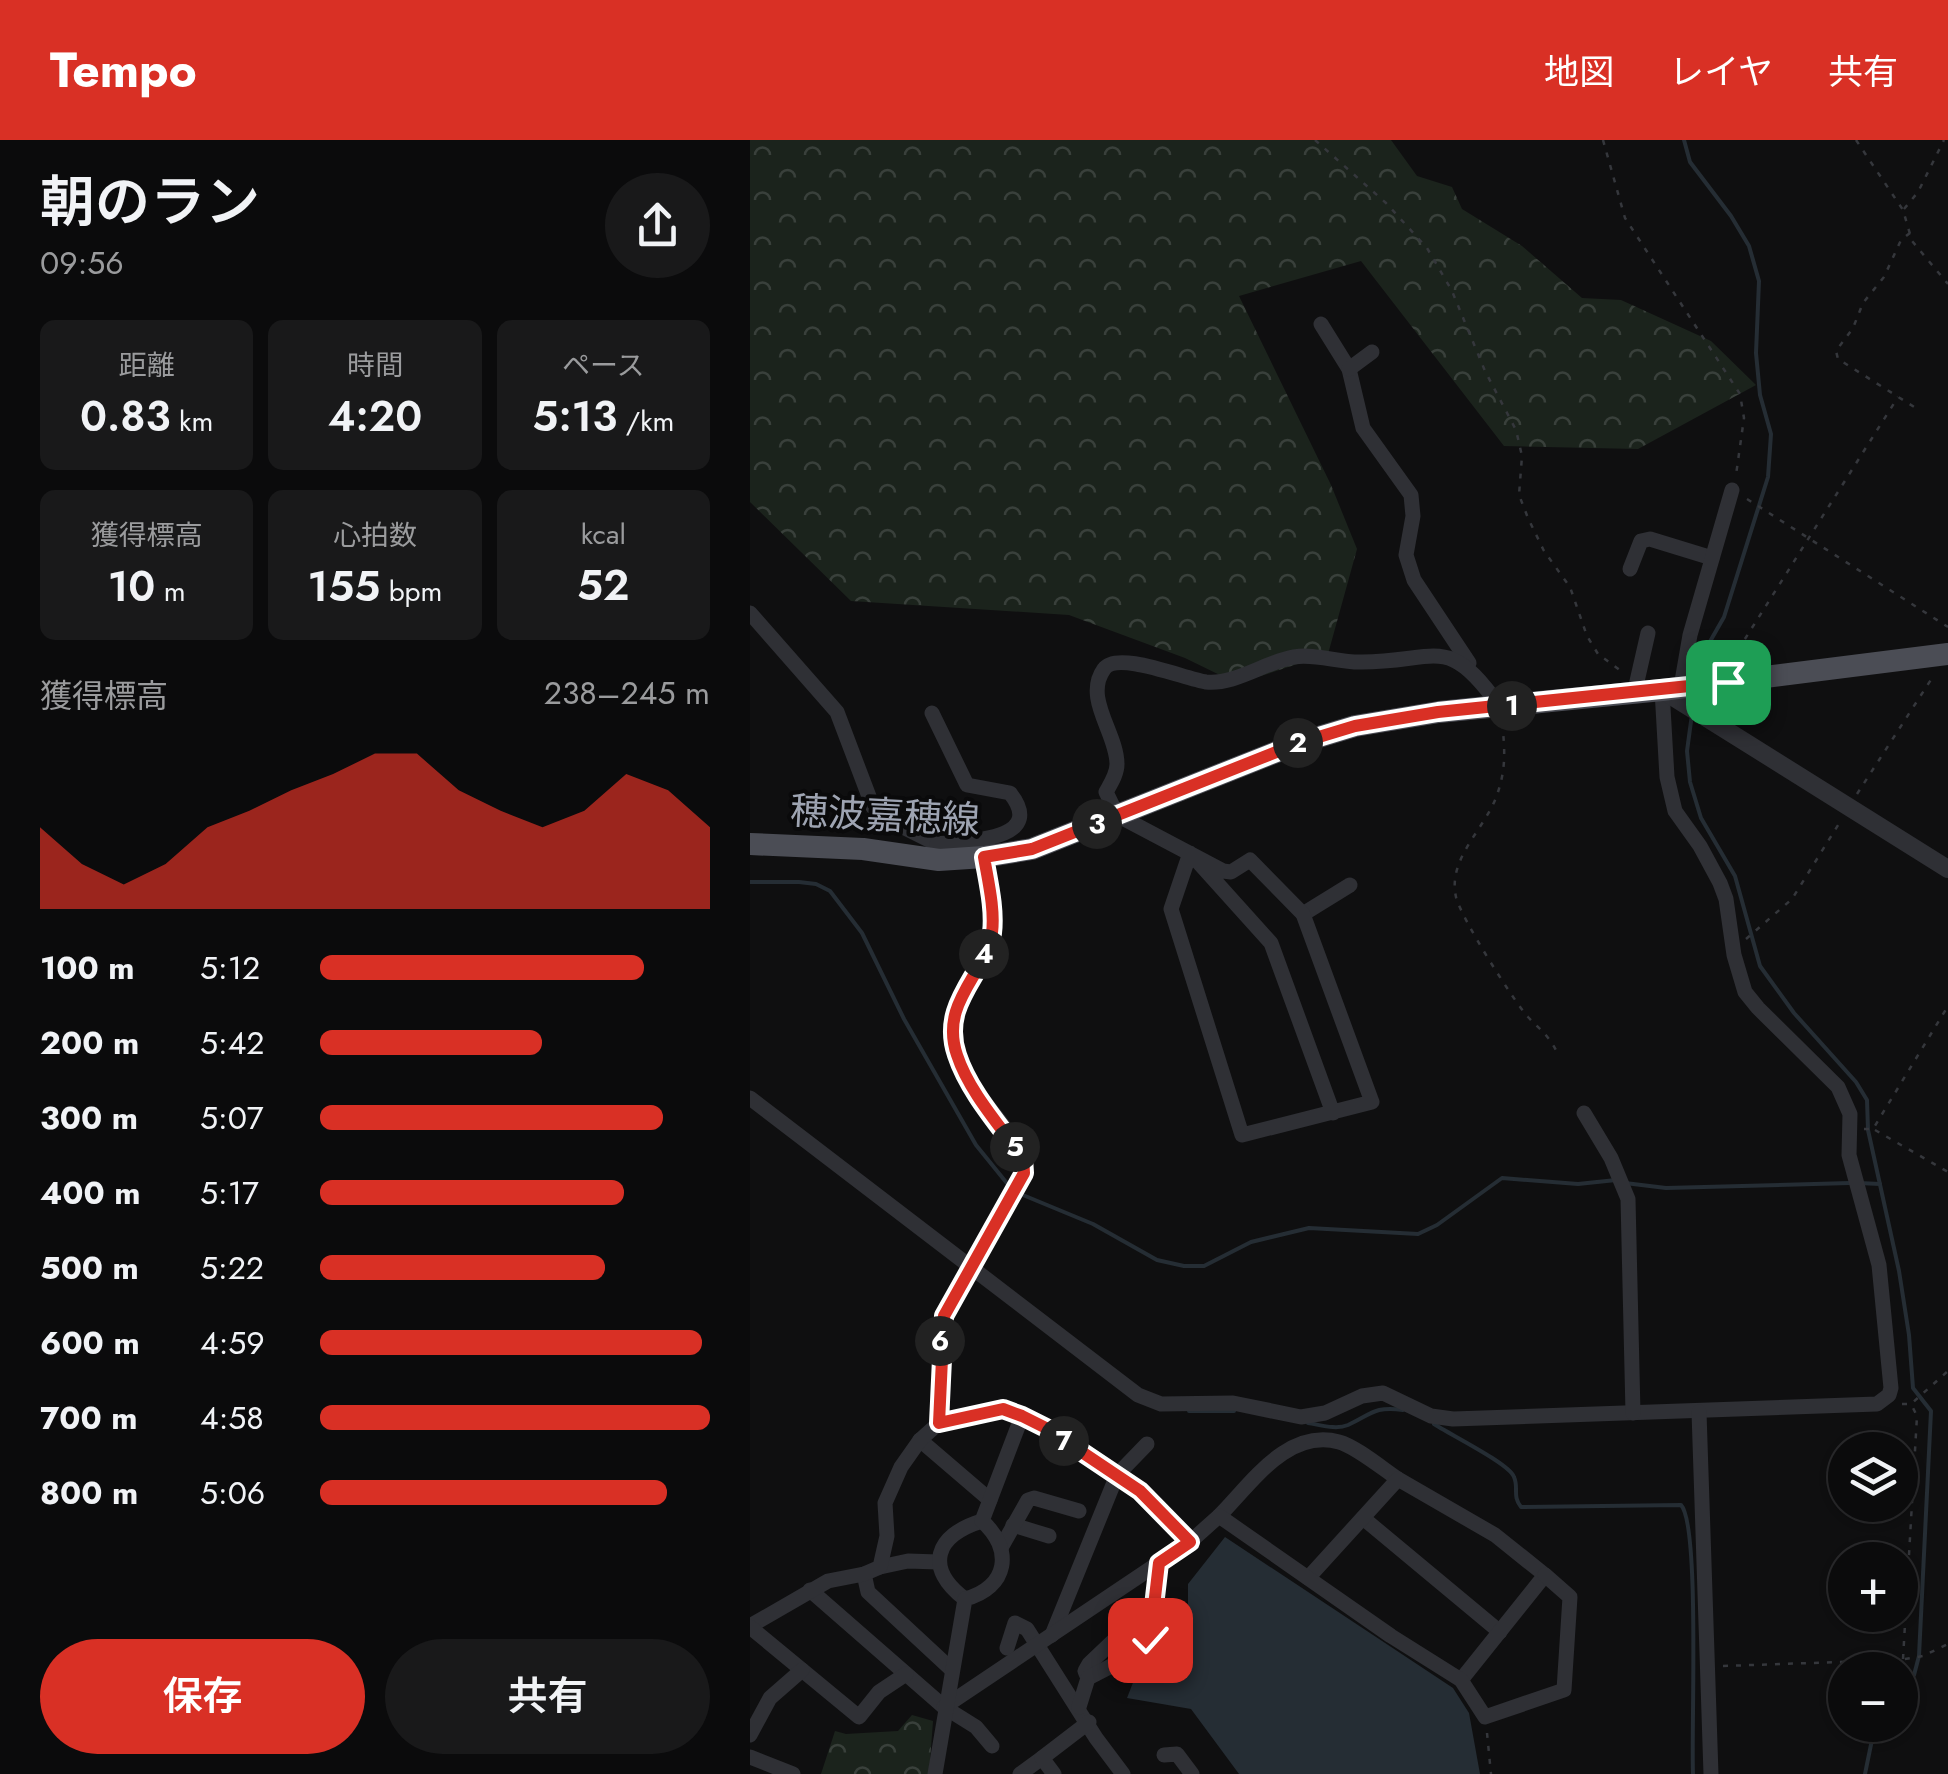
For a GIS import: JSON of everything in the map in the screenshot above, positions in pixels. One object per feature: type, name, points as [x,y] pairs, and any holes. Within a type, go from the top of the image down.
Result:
[{"type":"main road","name":"穂波嘉穂線","points":[[750,844],[984,857],[1032,849],[1299,743],[1355,726],[1438,712],[1500,708],[1635,685],[1671,688],[1948,654]]},
{"type":"street","points":[[1321,324],[1349,369],[1363,428],[1411,495],[1414,516],[1406,555],[1414,580],[1500,708]]},
{"type":"street","points":[[1349,369],[1372,352]]},
{"type":"street","points":[[750,1098],[1138,1395],[1162,1404],[1234,1403],[1301,1416],[1325,1413],[1362,1396],[1383,1393],[1431,1416],[1453,1419],[1877,1404],[1888,1396],[1891,1388],[1883,1303],[1872,1233],[1849,1155],[1846,1100],[1746,992],[1738,973],[1726,899],[1700,846],[1675,811],[1667,777],[1671,688],[1732,490]]},
{"type":"street","points":[[1630,569],[1636,548],[1641,541],[1650,539],[1712,558]]},
{"type":"street","points":[[750,613],[838,712],[874,807],[881,816],[938,852],[1005,836],[1018,817],[1017,802],[1010,794],[967,784],[932,713]]},
{"type":"street","points":[[1635,685],[1648,633]]},
{"type":"street","points":[[1190,853],[1171,909],[1242,1135],[1372,1102],[1302,914],[1250,860],[1231,872],[1117,815],[1106,792],[1117,760],[1096,694],[1105,666],[1112,662],[1127,662],[1209,682],[1295,657],[1363,662],[1427,655],[1456,660],[1477,675]]},
{"type":"street","points":[[1671,688],[1948,869]]},
{"type":"street","points":[[1190,853],[1270,942],[1333,1113]]},
{"type":"street","points":[[939,1423],[944,1316],[1024,1173],[1023,1158],[973,1086],[956,1053],[960,993],[992,935],[984,857]]},
{"type":"street","points":[[1302,914],[1350,885]]},
{"type":"street","points":[[1584,1113],[1611,1158],[1628,1199],[1633,1413]]},
{"type":"street","points":[[952,1670],[868,1592],[887,1536],[885,1502],[901,1467],[920,1440],[939,1423],[1003,1409],[1022,1416],[1140,1491],[1190,1542]]},
{"type":"street","points":[[1699,1412],[1711,1774]]},
{"type":"street","points":[[965,1599],[945,1582],[938,1562],[947,1540],[958,1530],[982,1520],[1022,1416]]},
{"type":"street","points":[[920,1440],[990,1500]]},
{"type":"street","points":[[944,1708],[1190,1542],[1284,1451],[1300,1442],[1340,1442],[1495,1535],[1570,1597],[1564,1690],[1485,1716],[1461,1680],[1219,1516]]},
{"type":"street","points":[[1045,1640],[1117,1474],[1147,1444]]},
{"type":"street","points":[[1308,1578],[1398,1479]]},
{"type":"street","points":[[965,1599],[980,1596],[993,1585],[1000,1573],[1002,1546],[1022,1508],[1034,1498],[1079,1512]]},
{"type":"street","points":[[1363,1518],[1500,1632]]},
{"type":"street","points":[[982,1520],[1002,1546]]},
{"type":"street","points":[[1013,1524],[1049,1536]]},
{"type":"street","points":[[906,1674],[879,1692],[859,1717],[750,1627],[828,1581],[908,1561],[938,1562]]},
{"type":"street","points":[[1088,1678],[1146,1648],[1159,1563]]},
{"type":"street","points":[[1461,1680],[1545,1576]]},
{"type":"street","points":[[810,1590],[944,1708],[976,1726],[992,1746]]},
{"type":"street","points":[[935,1774],[965,1599]]},
{"type":"street","points":[[1007,1648],[1015,1623],[1045,1640],[1079,1707],[1124,1774]]},
{"type":"street","points":[[1079,1707],[1089,1664],[1130,1625]]},
{"type":"street","points":[[750,1735],[770,1698],[802,1670]]},
{"type":"street","points":[[1020,1774],[1088,1722]]},
{"type":"street","points":[[1164,1754],[1178,1754],[1192,1774]]},
{"type":"street","points":[[1042,1758],[1054,1774]]},
{"type":"street","points":[[753,1764],[793,1774]]},
{"type":"path","points":[[1315,140],[1386,203],[1426,248],[1452,291],[1485,371],[1516,430],[1522,456],[1519,494],[1528,518],[1544,552],[1570,587],[1587,636],[1598,654],[1635,685]]},
{"type":"path","points":[[1603,140],[1625,218],[1740,394],[1744,418],[1732,490],[1948,627]]},
{"type":"path","points":[[1856,140],[1903,210],[1912,240],[1948,284]]},
{"type":"path","points":[[1903,210],[1918,192],[1944,140]]},
{"type":"path","points":[[1910,233],[1902,240],[1884,278],[1863,303],[1836,352],[1838,360],[1919,410]]},
{"type":"path","points":[[1728,682],[1727,670],[1735,650],[1898,397]]},
{"type":"path","points":[[1500,708],[1506,761],[1497,795],[1454,874],[1456,899],[1512,996],[1528,1018],[1546,1032],[1558,1052]]},
{"type":"path","points":[[1874,1129],[1948,1006]]},
{"type":"path","points":[[1850,1128],[1874,1129],[1948,1172]]},
{"type":"path","points":[[1877,1404],[1911,1404],[1948,1371]]},
{"type":"path","points":[[1903,1652],[1918,1416],[1911,1404]]},
{"type":"path","points":[[1918,1657],[1948,1644]]},
{"type":"path","points":[[1706,1666],[1828,1662]]},
{"type":"path","points":[[1485,1716],[1491,1774]]},
{"type":"green space","points":[[750,140],[1391,140],[1417,176],[1452,187],[1462,209],[1522,246],[1582,298],[1621,300],[1711,341],[1756,385],[1638,449],[1504,446],[1361,261],[1239,296],[1331,485],[1357,549],[1328,654],[1261,676],[1226,678],[1185,658],[1069,615],[851,601],[750,502]]},
{"type":"green space","points":[[912,1715],[933,1721],[929,1774],[821,1774],[835,1731],[898,1731]]},
{"type":"shaded area","points":[[1225,1537],[1453,1688],[1469,1713],[1480,1774],[1239,1774],[1191,1709],[1127,1698],[1134,1680],[1155,1673],[1176,1620],[1188,1605],[1188,1584]]},
{"type":"waterway","points":[[1684,140],[1690,162],[1749,246],[1759,281],[1756,353],[1760,395],[1771,434],[1768,477],[1724,617],[1704,652],[1698,675]]},
{"type":"waterway","points":[[1692,714],[1687,751],[1690,782],[1701,818],[1735,876],[1760,966],[1867,1100],[1868,1130],[1899,1271],[1913,1388],[1931,1411],[1918,1660]]},
{"type":"waterway","points":[[750,882],[799,882],[830,891],[862,933],[904,1019],[976,1145],[1010,1187]]},
{"type":"waterway","points":[[1018,1193],[1093,1224],[1157,1260],[1204,1266],[1251,1242],[1309,1228],[1418,1234],[1437,1225],[1502,1178],[1578,1184],[1616,1180]]},
{"type":"waterway","points":[[1625,1183],[1666,1188],[1850,1183]]},
{"type":"waterway","points":[[1859,1183],[1880,1184]]},
{"type":"waterway","points":[[1308,1423],[1343,1426],[1379,1410],[1403,1410]]},
{"type":"waterway","points":[[1189,1411],[1234,1411]]},
{"type":"waterway","points":[[1434,1424],[1510,1471],[1521,1507],[1681,1505],[1687,1521],[1693,1588],[1693,1774]]},
{"type":"waterway","points":[[1865,1774],[1872,1742]]},
{"type":"route","points":[[1150,1640],[1159,1563],[1190,1542],[1140,1491],[1046,1428],[1003,1409],[966,1414],[939,1423],[940,1336],[944,1316],[1024,1173],[1023,1158],[973,1086],[956,1053],[960,993],[992,935],[984,857],[1032,849],[1069,836],[1299,743],[1355,726],[1438,712],[1728,682]]}]
